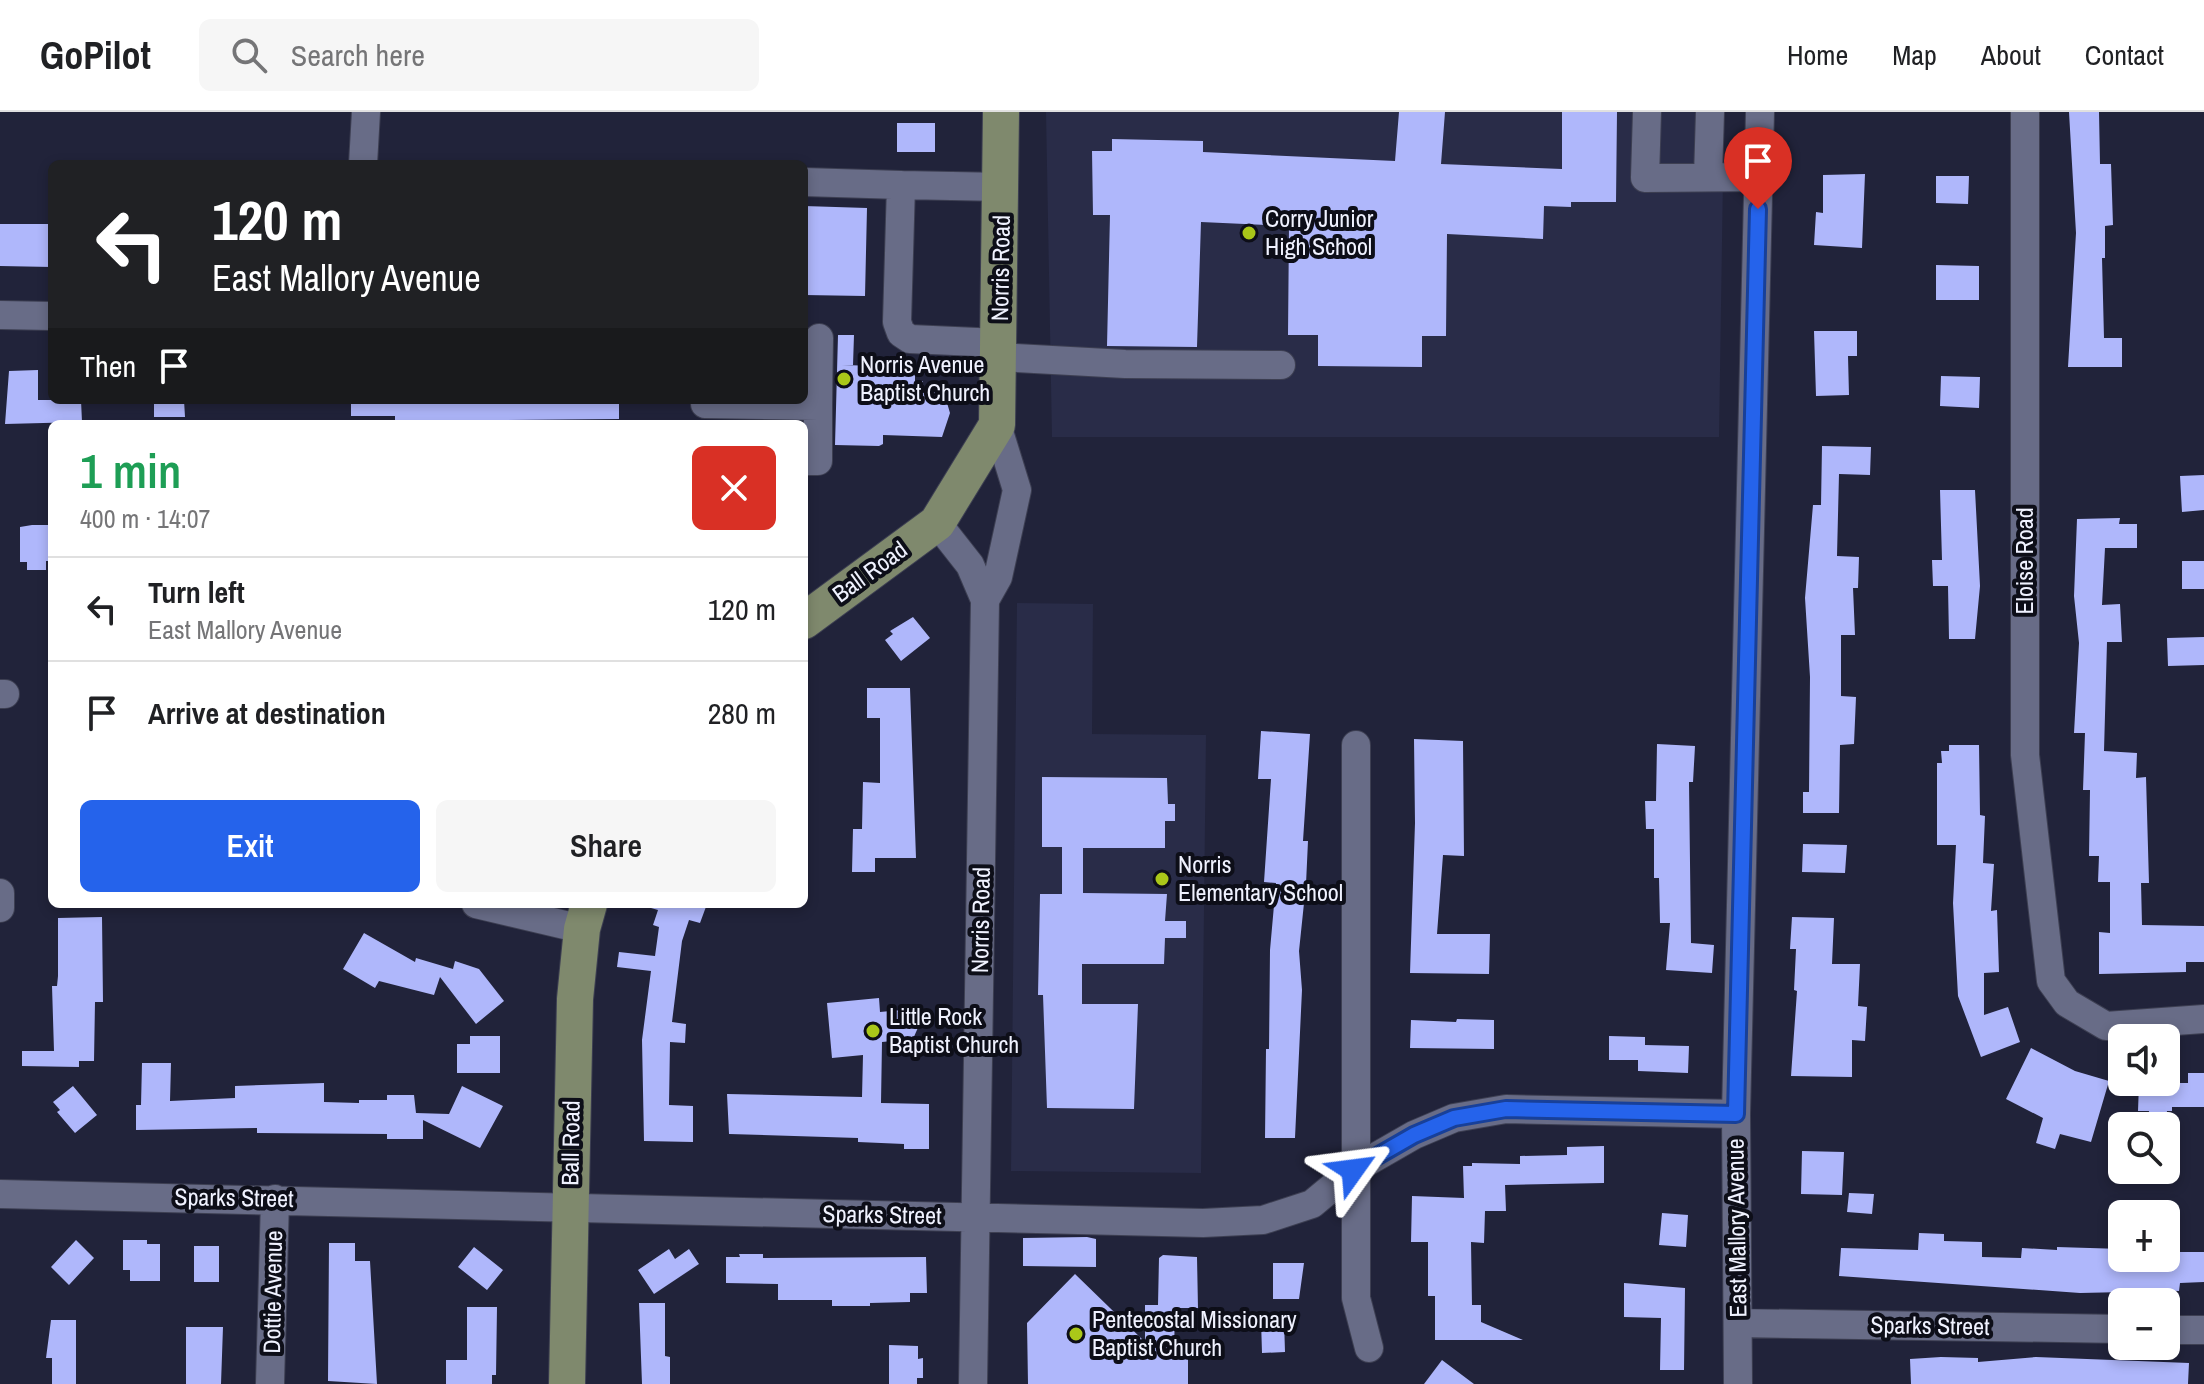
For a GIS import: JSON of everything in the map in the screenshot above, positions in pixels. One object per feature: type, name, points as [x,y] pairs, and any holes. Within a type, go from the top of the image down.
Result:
[{"type":"main road","name":"Norris Road","points":[[997,425],[1001,112]]},
{"type":"main road","points":[[937,523],[997,425]]},
{"type":"main road","name":"Ball Road","points":[[808,618],[937,523]]},
{"type":"main road","name":"Ball Road","points":[[567,1384],[575,999],[586,916]]},
{"type":"street","points":[[363,160],[366,112]]},
{"type":"street","points":[[1647,112],[1645,178],[1759,177]]},
{"type":"street","points":[[1708,177],[1710,112]]},
{"type":"street","name":"East Mallory Avenue","points":[[1738,1384],[1736,1114],[1760,112]]},
{"type":"street","name":"Eloise Road","points":[[2025,112],[2025,755],[2051,981],[2067,1003],[2106,1026],[2204,1019]]},
{"type":"street","points":[[808,182],[1002,187]]},
{"type":"street","points":[[901,185],[897,322],[901,333],[910,339],[1125,364],[1281,365]]},
{"type":"street","points":[[0,315],[48,316]]},
{"type":"street","points":[[808,461],[818,461],[819,338]]},
{"type":"street","points":[[705,409],[818,406]]},
{"type":"street","name":"Norris Road","points":[[985,600],[998,577],[1017,490],[997,425]]},
{"type":"street","name":"Norris Road","points":[[937,523],[970,565],[985,600],[973,1384]]},
{"type":"street","points":[[1356,745],[1353,1170],[1356,1298],[1369,1348]]},
{"type":"street","points":[[0,893],[0,908]]},
{"type":"street","points":[[513,908],[586,916]]},
{"type":"street","name":"Sparks Street","points":[[0,1194],[1203,1223],[1263,1220],[1312,1204],[1353,1170],[1414,1135],[1454,1118],[1506,1109],[1736,1114]]},
{"type":"street","name":"Dottie Avenue","points":[[270,1384],[275,1199]]},
{"type":"street","name":"Sparks Street","points":[[1738,1323],[2108,1329]]},
{"type":"street","points":[[2180,1330],[2204,1330]]},
{"type":"shaded area","points":[[1046,112],[1724,112],[1719,437],[1052,437]]},
{"type":"shaded area","points":[[1017,603],[1093,604],[1092,734],[1206,735],[1201,1173],[1011,1171]]},
{"type":"building","points":[[1399,112],[1445,112],[1441,164],[1562,169],[1562,112],[1617,112],[1616,202],[1571,202],[1571,207],[1544,206],[1543,239],[1447,234],[1446,336],[1422,336],[1422,367],[1318,366],[1318,335],[1288,335],[1289,226],[1201,222],[1197,347],[1107,346],[1110,215],[1093,215],[1092,151],[1112,151],[1112,139],[1203,141],[1203,152],[1395,161]]},
{"type":"building","points":[[2069,112],[2099,112],[2100,164],[2111,164],[2113,225],[2105,226],[2105,258],[2102,258],[2104,338],[2122,338],[2122,367],[2068,367],[2076,233]]},
{"type":"building","points":[[897,123],[935,123],[935,152],[897,152]]},
{"type":"building","points":[[1865,174],[1862,248],[1814,245],[1816,212],[1823,213],[1823,175]]},
{"type":"building","points":[[1936,176],[1969,176],[1968,204],[1936,203]]},
{"type":"building","points":[[808,206],[867,208],[865,296],[808,295]]},
{"type":"building","points":[[0,224],[48,224],[48,267],[0,266]]},
{"type":"building","points":[[1936,265],[1979,266],[1979,300],[1936,300]]},
{"type":"building","points":[[1814,331],[1857,331],[1857,356],[1848,356],[1849,395],[1816,396]]},
{"type":"building","points":[[838,335],[854,335],[853,365],[842,365],[915,367],[915,381],[923,381],[923,389],[943,389],[950,413],[942,437],[883,435],[883,444],[879,446],[835,445]]},
{"type":"building","points":[[38,370],[38,400],[48,400],[48,404],[81,404],[82,420],[5,424],[9,371]]},
{"type":"building","points":[[1941,376],[1980,377],[1979,408],[1940,406]]},
{"type":"building","points":[[154,404],[184,404],[185,417],[154,417]]},
{"type":"building","points":[[351,404],[619,404],[619,419],[395,420],[395,416],[351,416]]},
{"type":"building","points":[[1822,446],[1871,447],[1870,475],[1839,474],[1837,556],[1859,557],[1858,588],[1853,588],[1855,635],[1841,635],[1841,696],[1856,697],[1854,744],[1840,745],[1839,813],[1803,813],[1803,792],[1809,792],[1810,677],[1805,598],[1813,505],[1821,505]]},
{"type":"building","points":[[2204,475],[2204,510],[2182,512],[2180,476]]},
{"type":"building","points":[[1940,490],[1975,490],[1980,586],[1975,639],[1949,639],[1948,586],[1933,586],[1932,560],[1942,560]]},
{"type":"building","points":[[2120,518],[2119,524],[2137,524],[2137,548],[2105,548],[2102,605],[2120,604],[2122,642],[2107,642],[2104,751],[2137,753],[2136,778],[2146,777],[2149,883],[2141,883],[2142,925],[2204,926],[2204,962],[2186,962],[2186,972],[2099,974],[2099,932],[2110,933],[2110,882],[2098,882],[2099,856],[2089,856],[2090,790],[2083,790],[2085,733],[2074,733],[2079,643],[2074,596],[2077,519]]},
{"type":"building","points":[[48,525],[46,570],[27,570],[27,562],[20,562],[20,527]]},
{"type":"building","points":[[2182,561],[2204,561],[2204,589],[2182,589]]},
{"type":"building","points":[[913,617],[930,638],[901,661],[885,640],[893,634],[890,631]]},
{"type":"building","points":[[2204,637],[2204,665],[2168,666],[2167,638]]},
{"type":"building","points":[[867,688],[910,688],[916,858],[875,858],[875,872],[852,872],[853,829],[862,829],[863,782],[880,783],[880,718],[867,718]]},
{"type":"building","points":[[1261,731],[1310,734],[1303,841],[1308,841],[1299,951],[1302,990],[1295,1138],[1265,1138],[1270,950],[1276,883],[1264,882],[1271,779],[1258,779]]},
{"type":"building","points":[[1414,739],[1463,741],[1464,856],[1443,855],[1437,934],[1490,934],[1489,974],[1410,973],[1415,823]]},
{"type":"building","points":[[1657,744],[1695,746],[1693,782],[1689,782],[1691,943],[1714,945],[1712,973],[1666,970],[1670,923],[1660,923],[1659,878],[1654,878],[1654,829],[1646,829],[1645,801],[1656,801]]},
{"type":"building","points":[[1949,745],[1979,745],[1980,815],[1985,816],[1983,863],[1994,864],[1991,911],[1997,910],[1999,972],[1984,973],[1984,1015],[2008,1007],[2020,1042],[1981,1057],[1958,996],[1953,903],[1956,845],[1937,845],[1937,763],[1942,763],[1941,751],[1949,751]]},
{"type":"building","points":[[1042,777],[1167,778],[1168,804],[1175,804],[1175,821],[1165,821],[1165,848],[1083,848],[1083,893],[1167,894],[1165,921],[1186,921],[1186,938],[1165,938],[1164,964],[1082,964],[1082,1004],[1138,1004],[1134,1109],[1047,1108],[1043,995],[1038,995],[1040,894],[1062,894],[1062,847],[1042,847]]},
{"type":"building","points":[[1803,844],[1847,845],[1845,873],[1802,872]]},
{"type":"building","points":[[651,908],[706,908],[700,923],[689,920],[682,941],[672,1022],[686,1024],[685,1043],[670,1042],[669,1105],[693,1106],[693,1142],[644,1141],[642,1040],[651,971],[617,967],[619,952],[655,956],[659,927],[653,925],[658,910]]},
{"type":"building","points":[[102,917],[103,1002],[95,1002],[94,1061],[79,1061],[79,1067],[22,1066],[22,1051],[54,1051],[52,986],[57,986],[58,976],[58,918]]},
{"type":"building","points":[[1792,917],[1834,918],[1832,964],[1860,964],[1858,1006],[1867,1007],[1865,1041],[1852,1040],[1852,1077],[1791,1076],[1797,991],[1794,990],[1796,949],[1790,949]]},
{"type":"building","points":[[364,933],[415,962],[416,958],[453,969],[455,961],[479,969],[504,1001],[476,1024],[440,977],[434,995],[379,981],[375,988],[343,969]]},
{"type":"building","points":[[879,998],[880,1012],[911,1009],[920,1023],[913,1039],[882,1042],[881,1103],[929,1104],[929,1149],[904,1149],[904,1144],[858,1142],[858,1138],[729,1134],[727,1094],[862,1097],[863,1055],[832,1058],[827,1003]]},
{"type":"building","points":[[1457,1019],[1494,1020],[1494,1049],[1410,1048],[1411,1020],[1456,1022]]},
{"type":"building","points":[[470,1036],[500,1036],[500,1073],[457,1073],[457,1044],[470,1044]]},
{"type":"building","points":[[1609,1036],[1645,1037],[1645,1045],[1689,1046],[1688,1073],[1638,1071],[1638,1060],[1609,1060]]},
{"type":"building","points":[[2031,1048],[2075,1071],[2108,1081],[2091,1142],[2060,1134],[2055,1149],[2036,1143],[2043,1118],[2006,1099]]},
{"type":"building","points":[[142,1063],[171,1063],[170,1101],[235,1098],[235,1086],[324,1083],[324,1102],[359,1103],[359,1100],[387,1100],[387,1095],[414,1095],[416,1113],[449,1114],[462,1086],[503,1106],[480,1148],[423,1120],[423,1139],[387,1139],[387,1134],[257,1133],[257,1128],[136,1130],[136,1105],[141,1105]]},
{"type":"building","points":[[2188,1073],[2204,1073],[2204,1107],[2172,1107],[2172,1111],[2167,1112],[2138,1111],[2139,1096],[2180,1096],[2180,1083],[2188,1083]]},
{"type":"building","points":[[73,1086],[97,1115],[75,1133],[57,1112],[60,1110],[53,1102]]},
{"type":"building","points":[[1604,1146],[1604,1183],[1505,1185],[1506,1211],[1485,1211],[1484,1243],[1471,1242],[1472,1305],[1481,1305],[1481,1322],[1523,1340],[1435,1340],[1435,1296],[1428,1296],[1428,1242],[1411,1242],[1412,1196],[1464,1198],[1463,1166],[1472,1166],[1472,1163],[1520,1164],[1520,1156],[1567,1155],[1567,1147]]},
{"type":"building","points":[[1802,1151],[1844,1152],[1842,1195],[1801,1194]]},
{"type":"building","points":[[1849,1193],[1874,1194],[1872,1214],[1847,1212]]},
{"type":"building","points":[[1662,1213],[1688,1215],[1686,1247],[1659,1245]]},
{"type":"building","points":[[1919,1233],[1944,1234],[1944,1241],[1982,1242],[1982,1257],[2021,1258],[2022,1248],[2108,1249],[2108,1272],[2180,1272],[2180,1252],[2204,1252],[2204,1282],[2180,1283],[2179,1288],[2108,1288],[2108,1292],[2080,1293],[1839,1276],[1841,1248],[1918,1250]]},
{"type":"building","points":[[1023,1238],[1096,1239],[1096,1267],[1023,1266]]},
{"type":"building","points":[[76,1240],[94,1258],[69,1285],[51,1267]]},
{"type":"building","points":[[123,1240],[147,1240],[147,1244],[160,1244],[160,1281],[130,1281],[130,1270],[123,1270]]},
{"type":"building","points":[[329,1243],[355,1243],[355,1261],[370,1261],[377,1384],[328,1381]]},
{"type":"building","points":[[194,1246],[219,1246],[219,1282],[194,1282]]},
{"type":"building","points":[[474,1247],[503,1270],[487,1290],[458,1267]]},
{"type":"building","points":[[669,1249],[675,1259],[689,1249],[699,1264],[654,1294],[638,1270]]},
{"type":"building","points":[[739,1254],[763,1254],[763,1258],[926,1257],[927,1293],[910,1293],[910,1302],[870,1303],[870,1306],[832,1306],[832,1300],[778,1300],[778,1284],[726,1283],[726,1257],[740,1257]]},
{"type":"building","name":"Pentecostal Missionary Baptist Church","points":[[1163,1255],[1197,1257],[1198,1308],[1175,1308],[1174,1353],[1188,1353],[1188,1384],[1028,1384],[1027,1323],[1075,1274],[1145,1342],[1145,1305],[1158,1305],[1159,1258]]},
{"type":"building","points":[[1273,1263],[1304,1263],[1299,1299],[1273,1299]]},
{"type":"building","points":[[1624,1283],[1685,1288],[1684,1370],[1660,1370],[1661,1318],[1624,1317]]},
{"type":"building","points":[[639,1303],[665,1303],[665,1356],[670,1357],[670,1384],[642,1384]]},
{"type":"building","points":[[467,1307],[497,1307],[496,1375],[492,1375],[492,1384],[446,1384],[446,1360],[467,1360]]},
{"type":"building","points":[[51,1320],[76,1320],[76,1384],[52,1384],[52,1358],[46,1358]]},
{"type":"building","points":[[1261,1320],[1284,1320],[1285,1352],[1262,1353]]},
{"type":"building","points":[[186,1327],[223,1327],[221,1384],[186,1384]]},
{"type":"building","points":[[889,1345],[918,1346],[918,1359],[923,1358],[923,1378],[917,1378],[917,1384],[889,1384]]},
{"type":"building","points":[[2036,1357],[2189,1363],[2188,1384],[1911,1384],[1910,1359],[1978,1358],[1978,1362]]},
{"type":"building","points":[[1442,1360],[1474,1384],[1424,1384]]},
{"type":"place","name":"Corry Junior High School","points":[[1249,233]]},
{"type":"place","name":"Norris Avenue Baptist Church","points":[[844,379]]},
{"type":"place","name":"Norris Elementary School","points":[[1162,879]]},
{"type":"place","name":"Little Rock Baptist Church","points":[[873,1031]]},
{"type":"place","name":"Pentecostal Missionary Baptist Church","points":[[1076,1334]]},
{"type":"route","points":[[1353,1170],[1414,1135],[1454,1118],[1506,1109],[1736,1114],[1758,209]]}]
